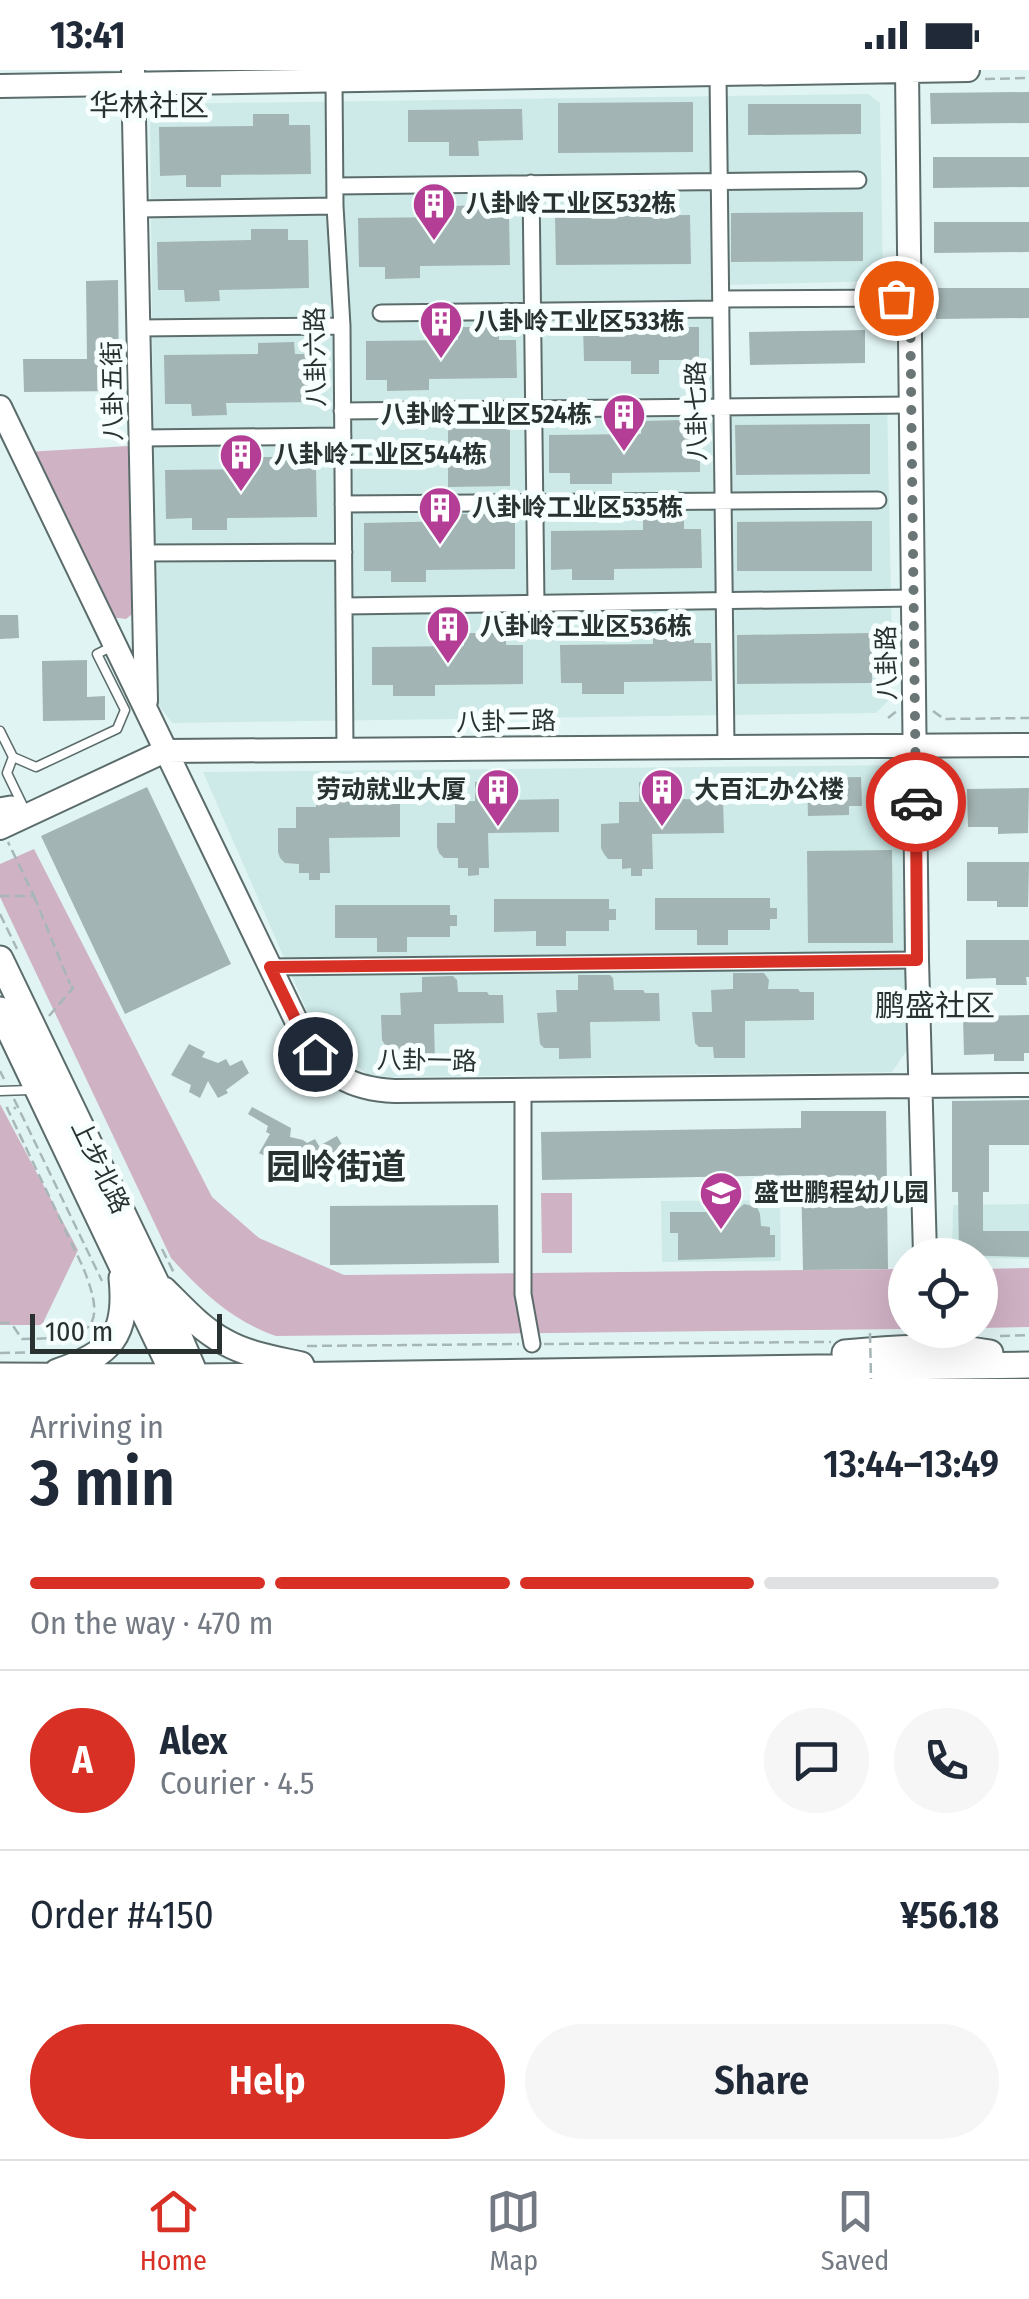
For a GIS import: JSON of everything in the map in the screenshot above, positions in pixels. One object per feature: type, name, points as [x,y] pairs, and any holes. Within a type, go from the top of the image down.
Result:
[{"type":"main road","name":"上步北路","points":[[8,953],[165,1278],[186,1378]]},
{"type":"main road","name":"上步北路","points":[[0,1010],[120,1263],[186,1378]]},
{"type":"main road","points":[[0,1376],[90,1359],[114,1340],[123,1309],[120,1263]]},
{"type":"main road","points":[[165,1278],[202,1327],[224,1342],[335,1374]]},
{"type":"main road","points":[[766,1368],[888,1348]]},
{"type":"main road","points":[[956,1348],[1029,1363]]},
{"type":"main road","points":[[55,1363],[186,1378],[1029,1363]]},
{"type":"street","points":[[0,71],[69,70]]},
{"type":"street","name":"八卦路","points":[[906,70],[917,960],[926,1238]]},
{"type":"street","points":[[0,86],[133,76],[334,81],[968,70]]},
{"type":"street","name":"八卦七路","points":[[718,75],[726,740]]},
{"type":"street","name":"八卦五街","points":[[133,76],[146,712]]},
{"type":"street","name":"八卦六路","points":[[334,81],[335,206],[342,326],[345,745]]},
{"type":"street","points":[[335,186],[858,180]]},
{"type":"street","points":[[531,183],[536,604]]},
{"type":"street","points":[[137,210],[335,206]]},
{"type":"street","points":[[381,313],[532,312],[910,298]]},
{"type":"street","points":[[140,328],[342,326]]},
{"type":"street","points":[[342,410],[911,405]]},
{"type":"street","name":"八卦一路","points":[[0,407],[304,1037],[329,1070],[343,1080],[377,1090],[1029,1085]]},
{"type":"street","points":[[142,438],[342,436]]},
{"type":"street","points":[[343,504],[878,500]]},
{"type":"street","points":[[143,553],[344,552]]},
{"type":"street","points":[[344,606],[914,598]]},
{"type":"street","points":[[110,637],[138,624],[144,616]]},
{"type":"street","name":"八卦二路","points":[[916,740],[1029,732]]},
{"type":"street","name":"八卦二路","points":[[7,819],[162,746],[726,740],[916,740],[1029,745]]},
{"type":"street","name":"八卦二路","points":[[7,819],[162,746]]},
{"type":"street","points":[[270,967],[917,960]]},
{"type":"street","points":[[523,1088],[522,1294],[533,1344]]},
{"type":"lane","points":[[0,731],[13,758],[36,767],[118,729],[126,710],[97,654],[110,637]]},
{"type":"lane","points":[[7,819],[7,773],[13,758]]},
{"type":"lane","points":[[5,1091],[38,1090]]},
{"type":"path","points":[[928,702],[933,712],[944,719],[1029,718]]},
{"type":"path","points":[[7,819],[72,988],[49,1016]]},
{"type":"path","points":[[0,896],[34,896]]},
{"type":"path","points":[[0,914],[8,953]]},
{"type":"path","points":[[0,1070],[5,1091],[18,1108],[107,1293]]},
{"type":"path","points":[[0,1324],[11,1323],[22,1339],[76,1336],[91,1324],[95,1307],[82,1265],[7,1108],[18,1108]]},
{"type":"path","points":[[157,1238],[165,1278]]},
{"type":"path","points":[[870,1333],[871,1379]]},
{"type":"path","points":[[292,1346],[836,1342]]},
{"type":"path","points":[[0,1353],[55,1363]]},
{"type":"shaded area","points":[[868,94],[880,103],[883,281],[726,285],[730,403],[887,400],[893,696],[876,713],[172,723],[156,702],[150,124],[157,104]]},
{"type":"shaded area","points":[[129,446],[136,611],[126,619],[110,617],[26,452]]},
{"type":"shaded area","points":[[900,765],[907,1050],[892,1072],[371,1077],[319,1038],[203,772]]},
{"type":"shaded area","points":[[34,849],[212,1197],[259,1238],[344,1275],[888,1269],[888,1329],[276,1336],[260,1330],[206,1293],[171,1258],[0,897],[0,864]]},
{"type":"shaded area","points":[[0,1104],[78,1250],[42,1325],[0,1325]]},
{"type":"shaded area","points":[[541,1193],[572,1193],[572,1253],[542,1253]]},
{"type":"shaded area","name":"盛世鹏程幼儿园","points":[[780,1200],[781,1261],[662,1262],[661,1201]]},
{"type":"shaded area","points":[[1029,1204],[1029,1259],[998,1258],[998,1238],[952,1238],[953,1205]]},
{"type":"shaded area","points":[[1029,1268],[1029,1327],[998,1328],[998,1269]]},
{"type":"building","points":[[1029,92],[1029,123],[931,124],[930,93]]},
{"type":"building","points":[[693,102],[693,152],[558,153],[558,103]]},
{"type":"building","points":[[748,104],[861,104],[861,134],[748,135]]},
{"type":"building","points":[[522,109],[523,140],[478,141],[479,156],[449,156],[449,142],[408,142],[408,110]]},
{"type":"building","points":[[253,114],[289,114],[289,125],[310,125],[311,174],[221,175],[221,187],[186,187],[186,175],[160,176],[159,127],[253,126]]},
{"type":"building","points":[[933,157],[1029,157],[1029,187],[933,188]]},
{"type":"building","name":"八卦岭工业区532栋","points":[[488,205],[489,217],[509,216],[510,265],[420,266],[420,278],[385,279],[385,267],[359,267],[358,218],[452,217],[452,206]]},
{"type":"building","points":[[863,212],[863,261],[731,262],[731,213]]},
{"type":"building","points":[[690,215],[691,264],[556,265],[555,216]]},
{"type":"building","points":[[934,222],[1029,222],[1029,252],[934,253]]},
{"type":"building","points":[[251,229],[288,229],[288,240],[308,240],[309,288],[219,290],[220,301],[185,302],[184,290],[158,290],[157,242],[251,240]]},
{"type":"building","points":[[118,280],[119,391],[24,392],[23,359],[87,359],[86,281]]},
{"type":"building","points":[[935,288],[1029,288],[1029,318],[936,319]]},
{"type":"building","name":"八卦岭工业区533栋","points":[[458,327],[499,327],[499,340],[516,340],[517,378],[429,379],[429,390],[387,391],[387,380],[366,380],[366,341],[458,340]]},
{"type":"building","points":[[583,327],[699,327],[699,360],[659,360],[659,374],[631,374],[631,361],[584,361]]},
{"type":"building","points":[[865,330],[865,363],[750,365],[749,332]]},
{"type":"building","points":[[294,342],[295,354],[315,354],[316,402],[226,403],[227,415],[192,416],[191,404],[165,404],[164,355],[258,354],[258,343]]},
{"type":"building","name":"八卦岭工业区524栋","points":[[683,420],[683,433],[700,433],[700,472],[612,473],[612,484],[570,484],[570,473],[549,473],[549,435],[641,434],[641,421]]},
{"type":"building","points":[[870,424],[870,474],[736,475],[735,425]]},
{"type":"building","points":[[448,425],[510,425],[510,486],[448,487]]},
{"type":"building","name":"八卦岭工业区544栋","points":[[259,457],[295,457],[295,468],[316,468],[317,517],[227,518],[227,530],[192,530],[192,518],[166,519],[165,470],[259,469]]},
{"type":"building","name":"八卦岭工业区535栋","points":[[458,514],[494,514],[494,521],[515,520],[515,569],[426,570],[426,582],[391,582],[391,571],[364,571],[364,523],[458,521]]},
{"type":"building","points":[[643,517],[684,517],[684,529],[701,529],[702,568],[614,569],[614,580],[572,580],[572,569],[551,570],[551,531],[643,530]]},
{"type":"building","points":[[872,521],[872,571],[737,571],[737,522]]},
{"type":"building","points":[[0,615],[18,615],[19,638],[0,639]]},
{"type":"building","points":[[694,630],[694,643],[711,643],[712,681],[624,682],[624,694],[582,694],[582,683],[561,683],[560,645],[653,644],[653,631]]},
{"type":"building","name":"八卦岭工业区536栋","points":[[464,633],[506,633],[506,645],[523,645],[523,684],[435,685],[435,696],[393,696],[393,685],[372,685],[372,647],[464,646]]},
{"type":"building","points":[[872,633],[872,683],[737,684],[737,635]]},
{"type":"building","points":[[87,660],[87,697],[105,696],[105,720],[43,721],[42,661]]},
{"type":"building","points":[[861,777],[862,806],[849,806],[849,815],[808,816],[807,778]]},
{"type":"building","name":"大百汇办公楼","points":[[664,780],[676,784],[677,799],[723,800],[724,833],[652,834],[653,869],[642,869],[642,876],[631,876],[631,868],[622,869],[622,859],[608,859],[604,854],[601,824],[619,823],[619,802],[639,802],[639,782],[657,784]]},
{"type":"building","name":"劳动就业大厦","points":[[509,781],[509,800],[559,799],[559,832],[488,833],[489,868],[479,868],[479,875],[468,876],[468,868],[458,868],[458,858],[444,858],[439,853],[437,823],[455,823],[455,802],[475,801],[475,782]]},
{"type":"building","points":[[350,786],[350,805],[400,804],[400,837],[329,838],[330,873],[320,873],[320,880],[309,880],[309,873],[299,873],[299,864],[285,863],[280,858],[278,828],[296,828],[296,807],[316,807],[316,787]]},
{"type":"building","points":[[147,787],[231,964],[125,1014],[41,836]]},
{"type":"building","points":[[1029,788],[1028,833],[998,834],[998,827],[968,827],[967,789]]},
{"type":"building","points":[[892,850],[893,943],[808,943],[807,851]]},
{"type":"building","points":[[967,862],[1029,862],[1028,907],[997,907],[997,901],[967,901]]},
{"type":"building","points":[[655,898],[770,898],[770,908],[777,908],[777,919],[770,919],[770,930],[728,930],[728,945],[697,945],[697,930],[655,930]]},
{"type":"building","points":[[494,899],[609,899],[609,909],[616,909],[616,920],[609,920],[609,931],[566,931],[566,946],[536,946],[536,931],[494,932]]},
{"type":"building","points":[[335,905],[450,905],[450,915],[457,915],[457,926],[450,926],[450,937],[407,937],[407,952],[377,952],[377,938],[335,938]]},
{"type":"building","points":[[966,940],[1029,940],[1027,985],[996,985],[996,978],[966,979]]},
{"type":"building","points":[[733,973],[764,973],[769,980],[768,989],[814,992],[814,1020],[745,1021],[745,1058],[714,1058],[713,1047],[699,1047],[695,1043],[692,1012],[712,1012],[711,990],[733,989]]},
{"type":"building","points":[[578,975],[610,975],[614,990],[659,993],[660,1021],[590,1022],[591,1058],[559,1059],[559,1048],[544,1048],[540,1044],[537,1013],[557,1012],[556,990],[578,990]]},
{"type":"building","points":[[453,976],[458,992],[503,995],[504,1023],[434,1024],[435,1061],[403,1061],[403,1050],[388,1050],[382,1040],[381,1015],[401,1015],[400,993],[422,992],[422,977]]},
{"type":"building","points":[[1029,1015],[1029,1053],[1024,1053],[1024,1061],[994,1061],[994,1054],[964,1055],[963,1016]]},
{"type":"building","points":[[189,1044],[205,1052],[202,1057],[218,1063],[226,1059],[230,1066],[242,1060],[249,1073],[218,1098],[208,1081],[200,1098],[189,1092],[191,1085],[171,1075]]},
{"type":"building","points":[[1029,1100],[1029,1145],[989,1145],[989,1192],[983,1192],[983,1231],[1029,1231],[1029,1257],[998,1256],[998,1238],[959,1238],[958,1192],[952,1192],[952,1101]]},
{"type":"building","points":[[252,1107],[291,1128],[290,1137],[307,1143],[315,1139],[319,1146],[337,1136],[344,1148],[307,1179],[297,1162],[289,1179],[278,1173],[280,1164],[259,1153],[270,1134],[266,1132],[268,1126],[248,1114]]},
{"type":"building","points":[[801,1111],[886,1111],[888,1269],[803,1270],[801,1175],[542,1180],[541,1132],[801,1128]]},
{"type":"building","name":"盛世鹏程幼儿园","points":[[744,1204],[757,1207],[761,1226],[770,1227],[770,1235],[775,1235],[775,1257],[678,1260],[678,1233],[670,1233],[670,1212],[735,1212]]},
{"type":"building","points":[[498,1205],[499,1263],[330,1265],[330,1206]]},
{"type":"way so far","points":[[896,298],[910,298],[916,802]]},
{"type":"place","name":"八卦岭工业区532栋","points":[[434,242]]},
{"type":"place","name":"八卦岭工业区533栋","points":[[441,360]]},
{"type":"place","name":"八卦岭工业区524栋","points":[[624,453]]},
{"type":"place","name":"八卦岭工业区544栋","points":[[241,493]]},
{"type":"place","name":"八卦岭工业区535栋","points":[[440,546]]},
{"type":"place","name":"八卦岭工业区536栋","points":[[448,665]]},
{"type":"place","name":"劳动就业大厦","points":[[498,828]]},
{"type":"place","name":"大百汇办公楼","points":[[662,828]]},
{"type":"place","name":"盛世鹏程幼儿园","points":[[721,1231]]},
{"type":"district","name":"华林社区","points":[[149,106]]},
{"type":"district","name":"鹏盛社区","points":[[935,1006]]},
{"type":"district","name":"园岭街道","points":[[336,1167]]},
{"type":"route","points":[[315,1054],[270,967],[917,960],[916,802]]}]
